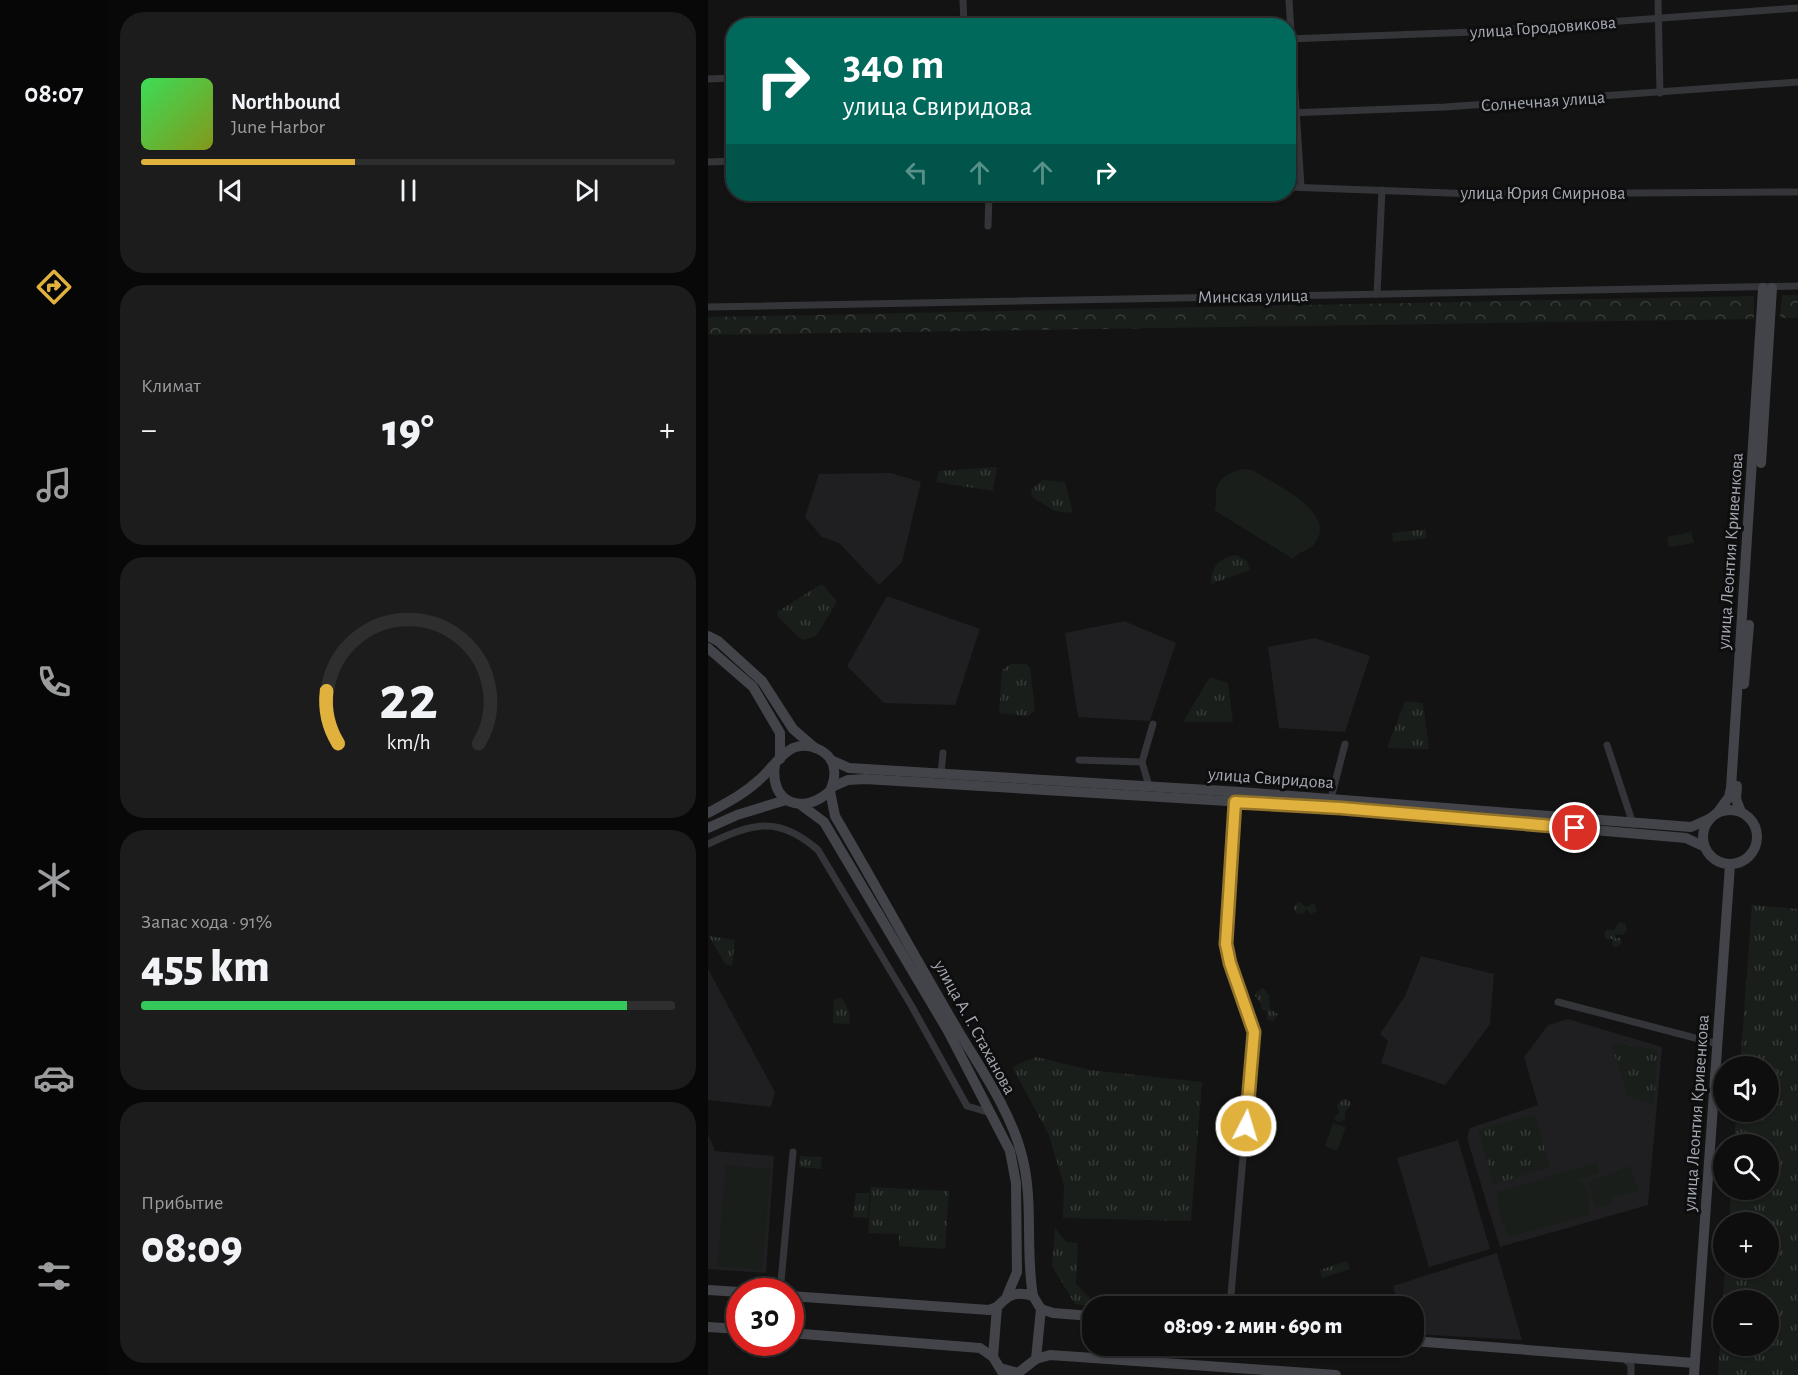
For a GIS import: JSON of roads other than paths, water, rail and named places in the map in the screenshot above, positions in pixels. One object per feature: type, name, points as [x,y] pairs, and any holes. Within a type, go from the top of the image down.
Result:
[{"type":"street","points":[[963,0],[964,18]]},
{"type":"street","points":[[1289,0],[1290,18]]},
{"type":"street","points":[[1658,0],[1660,93]]},
{"type":"street","name":"улица Городовикова","points":[[1296,39],[1473,32],[1798,8]]},
{"type":"street","points":[[708,79],[726,78]]},
{"type":"street","name":"Солнечная улица","points":[[1296,112],[1445,107],[1798,82]]},
{"type":"street","points":[[1296,145],[1301,187]]},
{"type":"street","points":[[708,162],[726,161]]},
{"type":"street","name":"улица Юрия Смирнова","points":[[1296,187],[1476,195],[1798,192]]},
{"type":"street","points":[[1377,294],[1382,190]]},
{"type":"street","points":[[988,226],[989,201]]},
{"type":"street","name":"Минская улица","points":[[708,307],[1798,286]]},
{"type":"street","name":"улица Леонтия Кривенкова","points":[[1741,812],[1736,799],[1768,288]]},
{"type":"street","name":"улица Леонтия Кривенкова","points":[[1713,816],[1729,797],[1731,788],[1768,288]]},
{"type":"street","points":[[708,636],[718,641],[762,681],[794,729],[831,760],[835,773],[831,789],[820,800],[801,805],[786,800],[778,790],[773,778],[778,762],[780,733],[753,687],[708,648]]},
{"type":"street","points":[[1149,786],[1142,762],[1153,724]]},
{"type":"street","points":[[1331,798],[1345,744]]},
{"type":"street","points":[[1607,745],[1632,824]]},
{"type":"street","points":[[708,813],[737,797],[792,748],[803,746],[815,748]]},
{"type":"street","points":[[941,774],[943,753]]},
{"type":"street","name":"улица Свиридова","points":[[831,760],[849,768],[1331,798],[1632,824],[1691,827],[1713,816]]},
{"type":"street","points":[[1079,760],[1142,762]]},
{"type":"street","name":"улица Свиридова","points":[[831,789],[848,780],[865,779],[1341,808],[1686,838],[1703,846]]},
{"type":"street","name":"улица А. Г. Стаханова","points":[[831,789],[835,816],[983,1072],[1006,1116],[1022,1156],[1027,1197],[1029,1273],[1033,1296]]},
{"type":"street","points":[[708,828],[737,815],[786,800]]},
{"type":"street","points":[[1231,1296],[1254,1032],[1230,963],[1226,944],[1235,802]]},
{"type":"street","name":"улица А. Г. Стаханова","points":[[801,805],[824,822],[948,1031],[1010,1151],[1016,1183],[1017,1272],[1007,1296]]},
{"type":"street","points":[[1734,809],[1741,812],[1756,827],[1756,847],[1749,858],[1730,865],[1715,861],[1703,846],[1704,830],[1713,816],[1734,809]]},
{"type":"street","points":[[708,844],[752,827],[784,827],[800,835],[818,850],[911,1005],[967,1106],[992,1113]]},
{"type":"street","name":"улица Леонтия Кривенкова","points":[[1694,1375],[1730,865]]},
{"type":"street","points":[[1558,1002],[1718,1044]]},
{"type":"street","points":[[967,1106],[984,1099]]},
{"type":"street","points":[[781,1278],[793,1152]]},
{"type":"street","points":[[708,1290],[726,1291]]},
{"type":"street","points":[[804,1297],[989,1310],[1007,1296],[1020,1293],[1033,1296],[1041,1309],[1036,1359]]},
{"type":"street","points":[[993,1357],[997,1306]]},
{"type":"street","points":[[1041,1309],[1053,1313],[1082,1315]]},
{"type":"street","points":[[708,1327],[726,1328]]},
{"type":"street","points":[[804,1334],[980,1348],[993,1357],[1002,1372],[1025,1371],[1036,1359],[1050,1355],[1336,1375]]},
{"type":"street","points":[[1424,1342],[1695,1363]]},
{"type":"street","points":[[1624,1358],[1631,1365],[1631,1375]]}]
